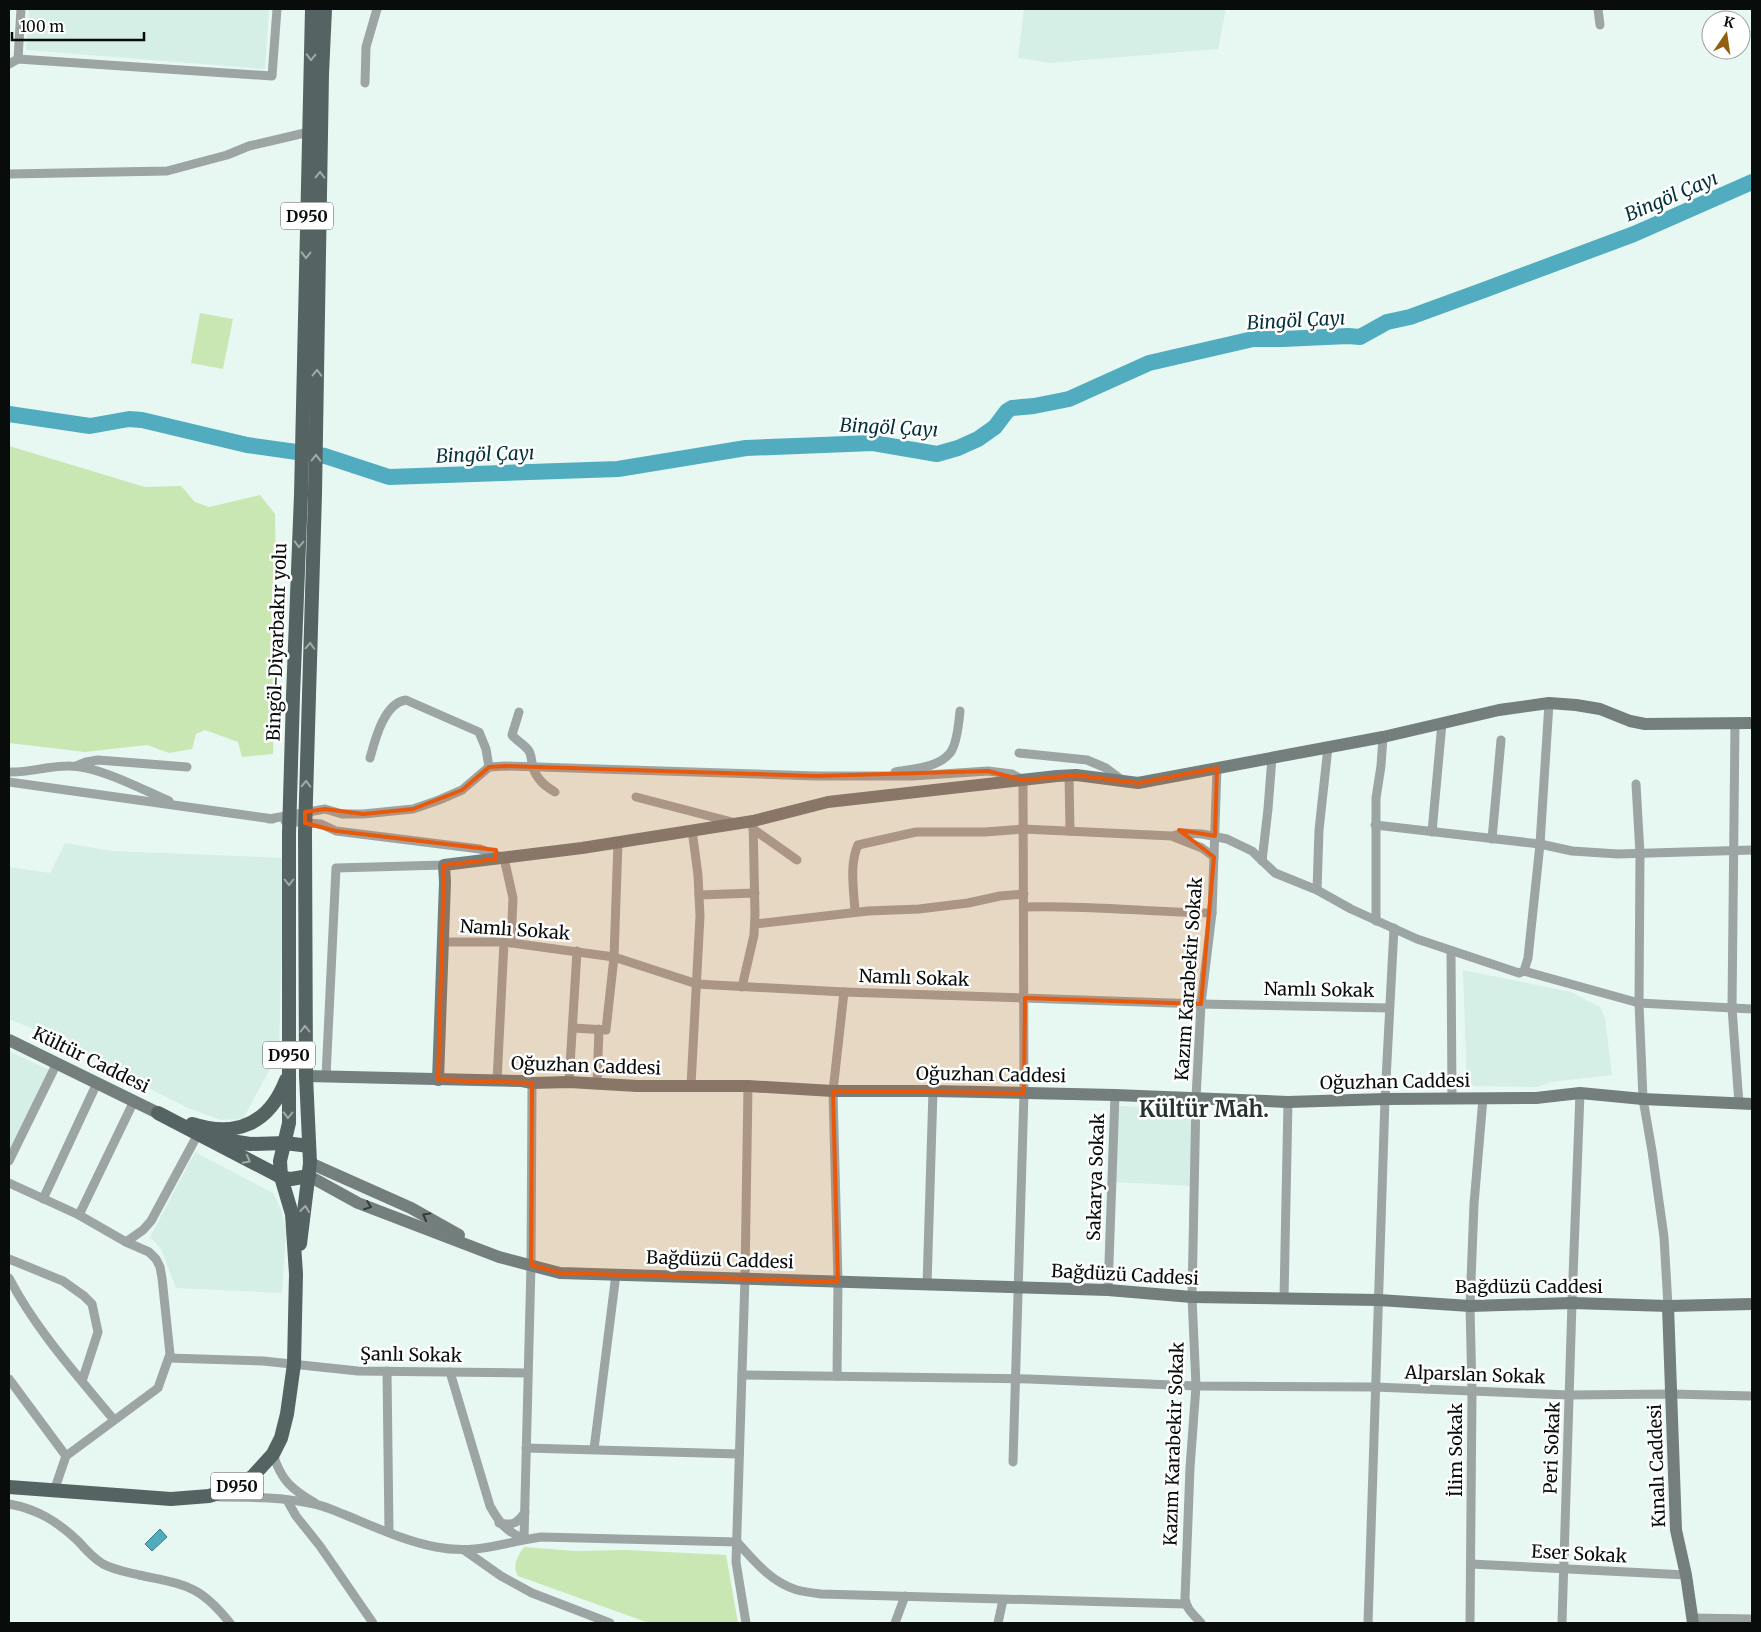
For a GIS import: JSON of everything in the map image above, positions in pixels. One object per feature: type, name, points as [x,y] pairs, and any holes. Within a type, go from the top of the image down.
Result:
[{"type":"main road","name":"Bingöl-Diyarbakır yolu","points":[[310,423],[309,132],[312,9]]},
{"type":"main road","name":"Bingöl-Diyarbakır yolu","points":[[296,1274],[309,1170],[306,1076],[305,833],[309,695],[308,495],[325,9]]},
{"type":"main road","name":"Bingöl-Diyarbakır yolu","points":[[9,1487],[171,1499],[209,1496],[233,1489],[253,1476],[272,1454],[281,1438],[287,1414],[294,1364],[296,1274],[292,1214],[280,1177],[280,1161],[289,1122],[289,834],[293,696],[308,495]]},
{"type":"main road","points":[[158,1113],[203,1128],[235,1129],[246,1127],[261,1116],[280,1094],[288,1074]]},
{"type":"main road","points":[[158,1113],[280,1177],[291,1179],[309,1170]]},
{"type":"main road","points":[[158,1113],[231,1141],[250,1144],[285,1143],[309,1146]]},
{"type":"street","points":[[18,59],[22,9]]},
{"type":"street","points":[[9,64],[18,59],[272,76],[277,9]]},
{"type":"street","points":[[365,83],[366,47],[377,9]]},
{"type":"street","points":[[1598,9],[1600,24]]},
{"type":"street","points":[[9,174],[167,171],[227,155],[249,146],[309,132]]},
{"type":"street","points":[[370,758],[383,720],[393,706],[406,700],[479,732],[486,749],[489,767]]},
{"type":"street","points":[[1172,836],[1183,833],[1215,836],[1241,845],[1252,851],[1275,874],[1317,890],[1351,910],[1451,951],[1519,973],[1524,970],[1528,958],[1540,844],[1549,704]]},
{"type":"street","points":[[636,797],[736,823],[753,825],[828,802],[1023,780],[1069,775],[1138,783],[1382,737],[1499,710],[1549,704],[1576,705],[1600,709],[1630,721],[1645,724],[1752,724]]},
{"type":"street","points":[[875,775],[920,768],[940,761],[951,753],[957,734],[960,711]]},
{"type":"street","points":[[519,712],[512,735],[528,748],[538,779],[555,792]]},
{"type":"street","points":[[1432,832],[1442,723]]},
{"type":"street","points":[[1735,724],[1732,1008],[1739,1104]]},
{"type":"street","points":[[1376,921],[1375,826],[1382,737]]},
{"type":"street","points":[[1492,839],[1501,740]]},
{"type":"street","points":[[1317,890],[1319,830],[1328,747]]},
{"type":"street","points":[[1019,753],[1087,760],[1106,768],[1125,783]]},
{"type":"street","points":[[1262,861],[1272,757]]},
{"type":"street","points":[[76,767],[86,762],[98,760],[187,768]]},
{"type":"street","points":[[9,772],[66,766],[76,767],[107,775],[178,806]]},
{"type":"street","points":[[269,819],[325,809],[342,814],[363,814],[413,809],[462,790],[489,767],[505,766],[817,776],[912,776],[988,771],[1012,774],[1023,780]]},
{"type":"street","name":"Kazım Karabekir Sokak","points":[[1187,1607],[1190,1468],[1196,1386],[1192,1297],[1196,1098],[1202,1004],[1212,913],[1217,768]]},
{"type":"street","points":[[1069,775],[1070,831]]},
{"type":"street","points":[[1013,1462],[1024,1093],[1023,780]]},
{"type":"street","points":[[9,782],[269,819],[321,824],[336,832],[480,848],[504,858]]},
{"type":"street","points":[[1636,784],[1640,854],[1639,1003],[1643,1100],[1664,1237],[1668,1306]]},
{"type":"street","points":[[326,1076],[336,868],[444,865],[618,842],[736,823]]},
{"type":"street","points":[[753,825],[797,860]]},
{"type":"street","points":[[742,986],[755,924],[753,825]]},
{"type":"street","points":[[1375,826],[1540,844],[1572,851],[1640,854],[1752,850]]},
{"type":"street","points":[[855,912],[853,871],[855,851],[858,845],[916,832],[984,832],[1023,829],[1172,836],[1187,840],[1214,857]]},
{"type":"street","points":[[691,1085],[700,916],[692,830]]},
{"type":"street","points":[[573,1028],[606,1030],[614,957],[618,842]]},
{"type":"street","points":[[497,1081],[507,943],[513,898],[504,858]]},
{"type":"street","points":[[438,1080],[444,865]]},
{"type":"street","points":[[699,895],[755,893]]},
{"type":"street","points":[[755,924],[855,912],[968,904],[1000,896],[1024,894]]},
{"type":"street","points":[[1024,907],[1062,906],[1151,912],[1212,913]]},
{"type":"street","points":[[1368,1623],[1374,1388],[1379,1300],[1385,1099],[1394,928]]},
{"type":"street","name":"Namlı Sokak","points":[[443,942],[507,943],[614,957],[697,984],[844,992],[1202,1004],[1390,1008]]},
{"type":"street","points":[[569,1082],[577,951]]},
{"type":"street","points":[[1451,951],[1452,1098]]},
{"type":"street","points":[[1524,970],[1639,1003],[1752,1009]]},
{"type":"street","points":[[837,1376],[838,1282],[833,1091],[844,992]]},
{"type":"street","points":[[597,1085],[599,1029]]},
{"type":"street","name":"Kültür Caddesi","points":[[9,1040],[158,1113]]},
{"type":"street","points":[[9,1161],[57,1063]]},
{"type":"street","name":"Oğuzhan Caddesi","points":[[306,1076],[522,1081],[532,1083],[569,1082],[637,1086],[748,1086],[833,1091],[1115,1095],[1288,1102],[1536,1098],[1580,1094],[1643,1100],[1752,1104]]},
{"type":"street","points":[[43,1199],[97,1083]]},
{"type":"street","points":[[524,1539],[531,1265],[532,1083]]},
{"type":"street","points":[[746,1623],[736,1562],[745,1278],[748,1086]]},
{"type":"street","points":[[928,1285],[933,1091]]},
{"type":"street","name":"Peri Sokak","points":[[1562,1623],[1580,1094]]},
{"type":"street","name":"Sakarya Sokak","points":[[1108,1290],[1115,1095]]},
{"type":"street","name":"İlim Sokak","points":[[1470,1623],[1472,1392],[1470,1306],[1474,1204],[1483,1098]]},
{"type":"street","points":[[79,1215],[134,1101]]},
{"type":"street","points":[[1284,1298],[1288,1102]]},
{"type":"street","points":[[126,1242],[144,1230],[151,1221],[198,1134]]},
{"type":"street","name":"Bağdüzü Caddesi","points":[[309,1170],[358,1203],[499,1257],[560,1273],[1108,1290],[1192,1297],[1379,1300],[1470,1306],[1572,1303],[1668,1306],[1752,1304]]},
{"type":"street","points":[[9,1183],[79,1215],[126,1242],[148,1252],[156,1259],[160,1267],[170,1354],[158,1388],[66,1456],[54,1490]]},
{"type":"street","points":[[9,1259],[63,1281],[92,1304],[98,1332],[82,1381]]},
{"type":"street","points":[[594,1449],[616,1274]]},
{"type":"street","points":[[9,1278],[22,1303],[114,1420]]},
{"type":"street","name":"Kınalı Caddesi","points":[[1668,1306],[1676,1530],[1686,1575],[1692,1621]]},
{"type":"street","name":"Şanlı Sokak","points":[[169,1358],[263,1361],[358,1371],[528,1373]]},
{"type":"street","points":[[387,1371],[389,1532]]},
{"type":"street","points":[[450,1372],[490,1506],[499,1523],[510,1533],[524,1539]]},
{"type":"street","name":"Alparslan Sokak","points":[[742,1375],[1015,1379],[1196,1386],[1374,1388],[1569,1395],[1672,1394],[1752,1396]]},
{"type":"street","points":[[9,1379],[66,1456]]},
{"type":"street","points":[[526,1448],[739,1454]]},
{"type":"street","points":[[272,1454],[277,1469],[287,1484],[299,1494],[319,1505],[437,1548],[464,1550],[490,1548],[524,1539],[541,1537],[737,1542],[762,1569],[782,1584],[798,1590],[821,1594],[1187,1607],[1201,1623]]},
{"type":"street","points":[[209,1496],[256,1497],[319,1505]]},
{"type":"street","points":[[287,1500],[296,1516],[320,1546],[372,1623]]},
{"type":"street","points":[[9,1504],[34,1510],[50,1517],[103,1564],[121,1571],[174,1582],[196,1590],[209,1600],[230,1623]]},
{"type":"street","points":[[499,1523],[510,1525],[518,1522],[525,1512]]},
{"type":"street","points":[[464,1550],[500,1576],[532,1593],[610,1623]]},
{"type":"street","name":"Eser Sokak","points":[[1471,1564],[1686,1575]]},
{"type":"street","points":[[896,1623],[905,1596]]},
{"type":"street","points":[[998,1623],[1003,1600]]},
{"type":"street","points":[[1692,1621],[1752,1619]]},
{"type":"highlighted area","points":[[505,766],[817,776],[988,771],[1023,780],[1076,775],[1138,783],[1217,768],[1215,836],[1179,830],[1214,857],[1201,1004],[1025,998],[1024,1093],[833,1091],[838,1282],[560,1273],[531,1265],[532,1083],[438,1080],[444,865],[496,859],[496,850],[336,831],[305,823],[305,812],[325,809],[363,814],[413,809],[462,790],[489,767]]},
{"type":"shaded area","points":[[29,9],[269,9],[265,69],[26,50]]},
{"type":"shaded area","points":[[1024,9],[1226,9],[1218,49],[1051,63],[1018,58]]},
{"type":"shaded area","points":[[65,843],[112,851],[284,858],[279,1052],[243,1119],[221,1120],[186,1107],[31,1028],[9,1019],[9,867],[50,873]]},
{"type":"shaded area","points":[[1463,970],[1571,992],[1600,1007],[1605,1018],[1612,1075],[1551,1082],[1538,1087],[1467,1086]]},
{"type":"shaded area","points":[[9,1051],[49,1070],[9,1153]]},
{"type":"shaded area","points":[[1118,1106],[1194,1109],[1191,1186],[1115,1182]]},
{"type":"shaded area","points":[[195,1152],[273,1193],[281,1209],[286,1231],[282,1293],[176,1288],[161,1249],[150,1237]]},
{"type":"green space","points":[[200,313],[233,319],[223,369],[191,363]]},
{"type":"green space","points":[[9,446],[145,487],[181,486],[195,502],[209,507],[260,495],[275,514],[276,577],[273,754],[242,757],[238,742],[205,730],[196,734],[192,749],[169,753],[147,745],[85,752],[9,743]]},
{"type":"green space","points":[[524,1547],[575,1551],[626,1550],[726,1555],[738,1623],[649,1623],[518,1576],[515,1568],[516,1561]]},
{"type":"water","points":[[160,1529],[167,1537],[152,1551],[145,1544]]},
{"type":"waterway","name":"Bingöl Çayı","points":[[9,414],[90,426],[129,419],[142,420],[247,445],[325,456],[389,477],[618,469],[746,448],[873,443],[937,454],[958,448],[978,439],[995,427],[1007,411],[1012,408],[1069,399],[1149,363],[1253,339],[1360,337],[1387,322],[1410,317],[1634,234],[1752,182]]},
{"type":"district","name":"Kültür Mah.","points":[[1204,1109]]}]
